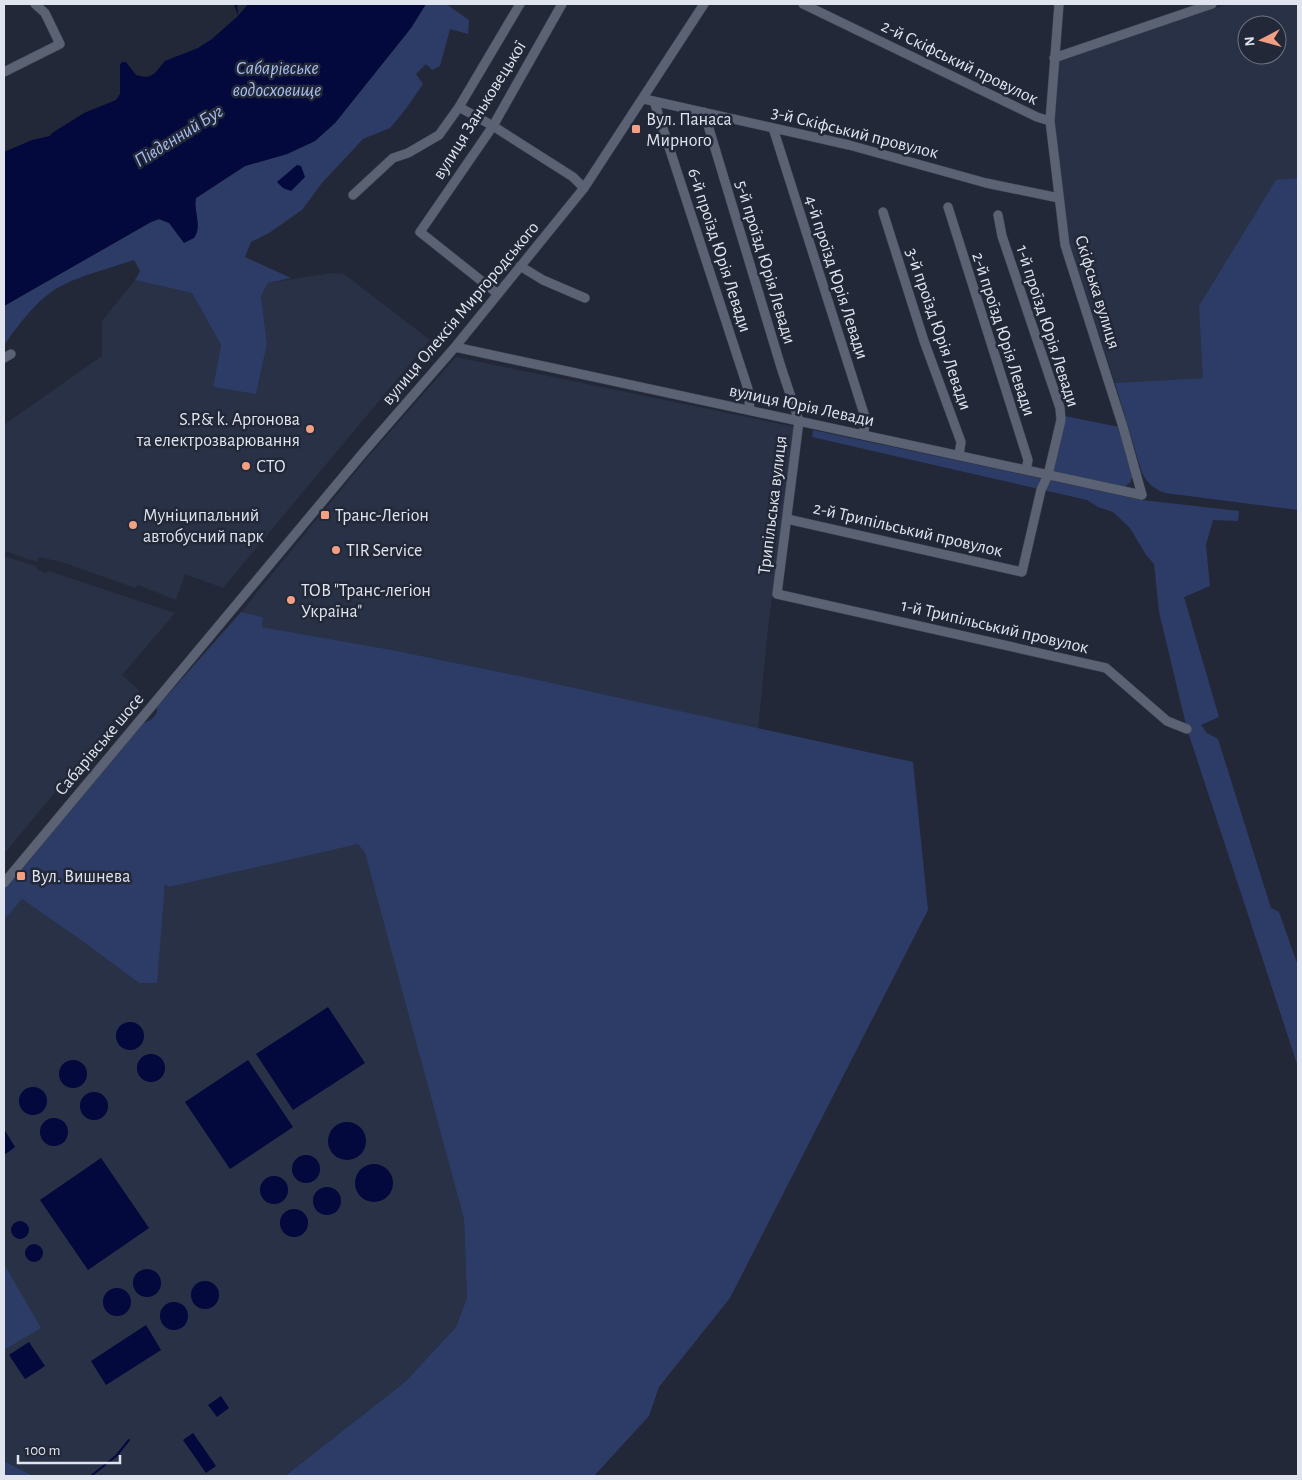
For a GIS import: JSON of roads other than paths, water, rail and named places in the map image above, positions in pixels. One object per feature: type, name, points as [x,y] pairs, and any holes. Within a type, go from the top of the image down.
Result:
[{"type":"street","points":[[4,72],[60,44],[45,13],[35,4]]},
{"type":"street","points":[[354,195],[393,158],[408,153],[439,135],[459,107],[520,4]]},
{"type":"street","name":"вулиця Заньковецької","points":[[498,294],[420,232],[493,126],[562,4]]},
{"type":"street","name":"вулиця Олексія Миргородського","points":[[219,626],[362,454],[455,347],[584,188],[644,99],[704,4]]},
{"type":"street","name":"2-й Скіфський провулок","points":[[803,4],[1037,117],[1050,121]]},
{"type":"street","name":"Скіфська вулиця","points":[[1059,4],[1050,121],[1065,245],[1123,427],[1142,495]]},
{"type":"street","points":[[1054,58],[1212,4]]},
{"type":"street","name":"3-й Скіфський провулок","points":[[644,99],[849,145],[986,183],[1059,198]]},
{"type":"street","name":"6-й проїзд Юрія Левади","points":[[654,101],[748,389],[750,410]]},
{"type":"street","points":[[459,107],[493,126],[573,178],[584,188]]},
{"type":"street","name":"5-й проїзд Юрія Левади","points":[[704,112],[799,421]]},
{"type":"street","name":"4-й проїзд Юрія Левади","points":[[773,128],[866,420],[863,435]]},
{"type":"street","name":"2-й проїзд Юрія Левади","points":[[948,207],[1028,460],[1026,470]]},
{"type":"street","name":"3-й проїзд Юрія Левади","points":[[883,212],[924,341],[961,442],[959,455]]},
{"type":"street","name":"1-й проїзд Юрія Левади","points":[[998,216],[1002,236],[1060,408],[1061,420],[1048,475],[1041,490],[1022,572]]},
{"type":"street","points":[[520,266],[543,280],[585,298]]},
{"type":"street","name":"вулиця Юрія Левади","points":[[455,347],[1142,495]]},
{"type":"street","name":"Трипільська вулиця","points":[[777,594],[799,421]]},
{"type":"street","name":"2-й Трипільський провулок","points":[[787,519],[1022,572]]},
{"type":"street","name":"1-й Трипільський провулок","points":[[777,594],[1106,668],[1167,721],[1187,729]]},
{"type":"street","name":"Сабарівське шосе","points":[[4,883],[8,872],[219,626]]},
{"type":"water","points":[[234,4],[237,4],[238,16]]},
{"type":"water","name":"Сабарівське водосховище","points":[[248,4],[426,4],[411,28],[335,123],[315,141],[287,154],[245,166],[196,198],[198,229],[194,238],[184,243],[169,223],[159,219],[4,306],[4,152],[32,140],[50,136],[84,113],[116,100],[120,94],[120,65],[122,62],[126,62],[136,75],[150,76],[165,61],[198,48],[212,39],[238,16]]},
{"type":"water","points":[[297,165],[301,166],[305,177],[291,191],[283,188],[277,182]]},
{"type":"water","points":[[328,1007],[365,1063],[293,1110],[256,1054]]},
{"type":"water","points":[[130,1022],[140,1026],[144,1036],[140,1046],[130,1050],[120,1046],[116,1036],[120,1026]]},
{"type":"water","points":[[151,1054],[161,1058],[165,1068],[161,1078],[151,1082],[141,1078],[137,1068],[141,1058]]},
{"type":"water","points":[[73,1060],[83,1064],[87,1074],[83,1084],[73,1088],[63,1084],[59,1074],[63,1064]]},
{"type":"water","points":[[248,1060],[293,1127],[230,1169],[185,1102]]},
{"type":"water","points":[[33,1087],[43,1091],[47,1101],[43,1111],[33,1115],[23,1111],[19,1101],[23,1091]]},
{"type":"water","points":[[94,1092],[104,1096],[108,1106],[104,1116],[94,1120],[84,1116],[80,1106],[84,1096]]},
{"type":"water","points":[[54,1118],[64,1122],[68,1132],[64,1142],[54,1146],[44,1142],[40,1132],[44,1122]]},
{"type":"water","points":[[347,1122],[361,1127],[366,1141],[361,1155],[347,1160],[333,1155],[328,1141],[333,1127]]},
{"type":"water","points":[[4,1129],[15,1147],[4,1155]]},
{"type":"water","points":[[306,1155],[316,1159],[320,1169],[316,1179],[306,1183],[296,1179],[292,1169],[296,1159]]},
{"type":"water","points":[[101,1158],[149,1228],[88,1270],[40,1200]]},
{"type":"water","points":[[374,1164],[388,1169],[393,1183],[388,1197],[374,1202],[360,1197],[355,1183],[360,1169]]},
{"type":"water","points":[[274,1176],[284,1180],[288,1190],[284,1200],[274,1204],[264,1200],[260,1190],[264,1180]]},
{"type":"water","points":[[327,1187],[337,1191],[341,1201],[337,1211],[327,1215],[317,1211],[313,1201],[317,1191]]},
{"type":"water","points":[[294,1209],[304,1213],[308,1223],[304,1233],[294,1237],[284,1233],[280,1223],[284,1213]]},
{"type":"water","points":[[20,1221],[28,1226],[29,1230],[24,1238],[20,1239],[12,1234],[11,1230],[16,1222]]},
{"type":"water","points":[[34,1244],[40,1247],[43,1253],[40,1259],[34,1262],[28,1259],[25,1253],[28,1247]]},
{"type":"water","points":[[147,1269],[157,1273],[161,1283],[157,1293],[147,1297],[137,1293],[133,1283],[137,1273]]},
{"type":"water","points":[[205,1281],[215,1285],[219,1295],[215,1305],[205,1309],[195,1305],[191,1295],[195,1285]]},
{"type":"water","points":[[117,1288],[127,1292],[131,1302],[127,1312],[117,1316],[107,1312],[103,1302],[107,1292]]},
{"type":"water","points":[[174,1302],[184,1306],[188,1316],[184,1326],[174,1330],[164,1326],[160,1316],[164,1306]]},
{"type":"water","points":[[146,1325],[161,1350],[106,1385],[91,1361]]},
{"type":"water","points":[[29,1342],[45,1366],[25,1379],[9,1355]]},
{"type":"water","points":[[221,1396],[229,1408],[217,1417],[208,1405]]},
{"type":"water","points":[[193,1433],[216,1466],[206,1473],[183,1440]]},
{"type":"waterway","points":[[91,1476],[116,1456],[129,1440]]},
{"type":"place","name":"Вул. Панаса Мирного","points":[[636,129]]},
{"type":"place","name":"S.P.& k. Аргонова та електрозварювання","points":[[310,429]]},
{"type":"place","name":"СТО","points":[[246,466]]},
{"type":"place","name":"Транс-Легіон","points":[[325,515]]},
{"type":"place","name":"Муніципальний автобусний парк","points":[[133,525]]},
{"type":"place","name":"TIR Service","points":[[336,550]]},
{"type":"place","name":"ТОВ \"Транс-легіон Україна\"","points":[[291,600]]},
{"type":"place","name":"Вул. Вишнева","points":[[21,876]]},
{"type":"water label","name":"Південний Буг","points":[[178,135]]}]
